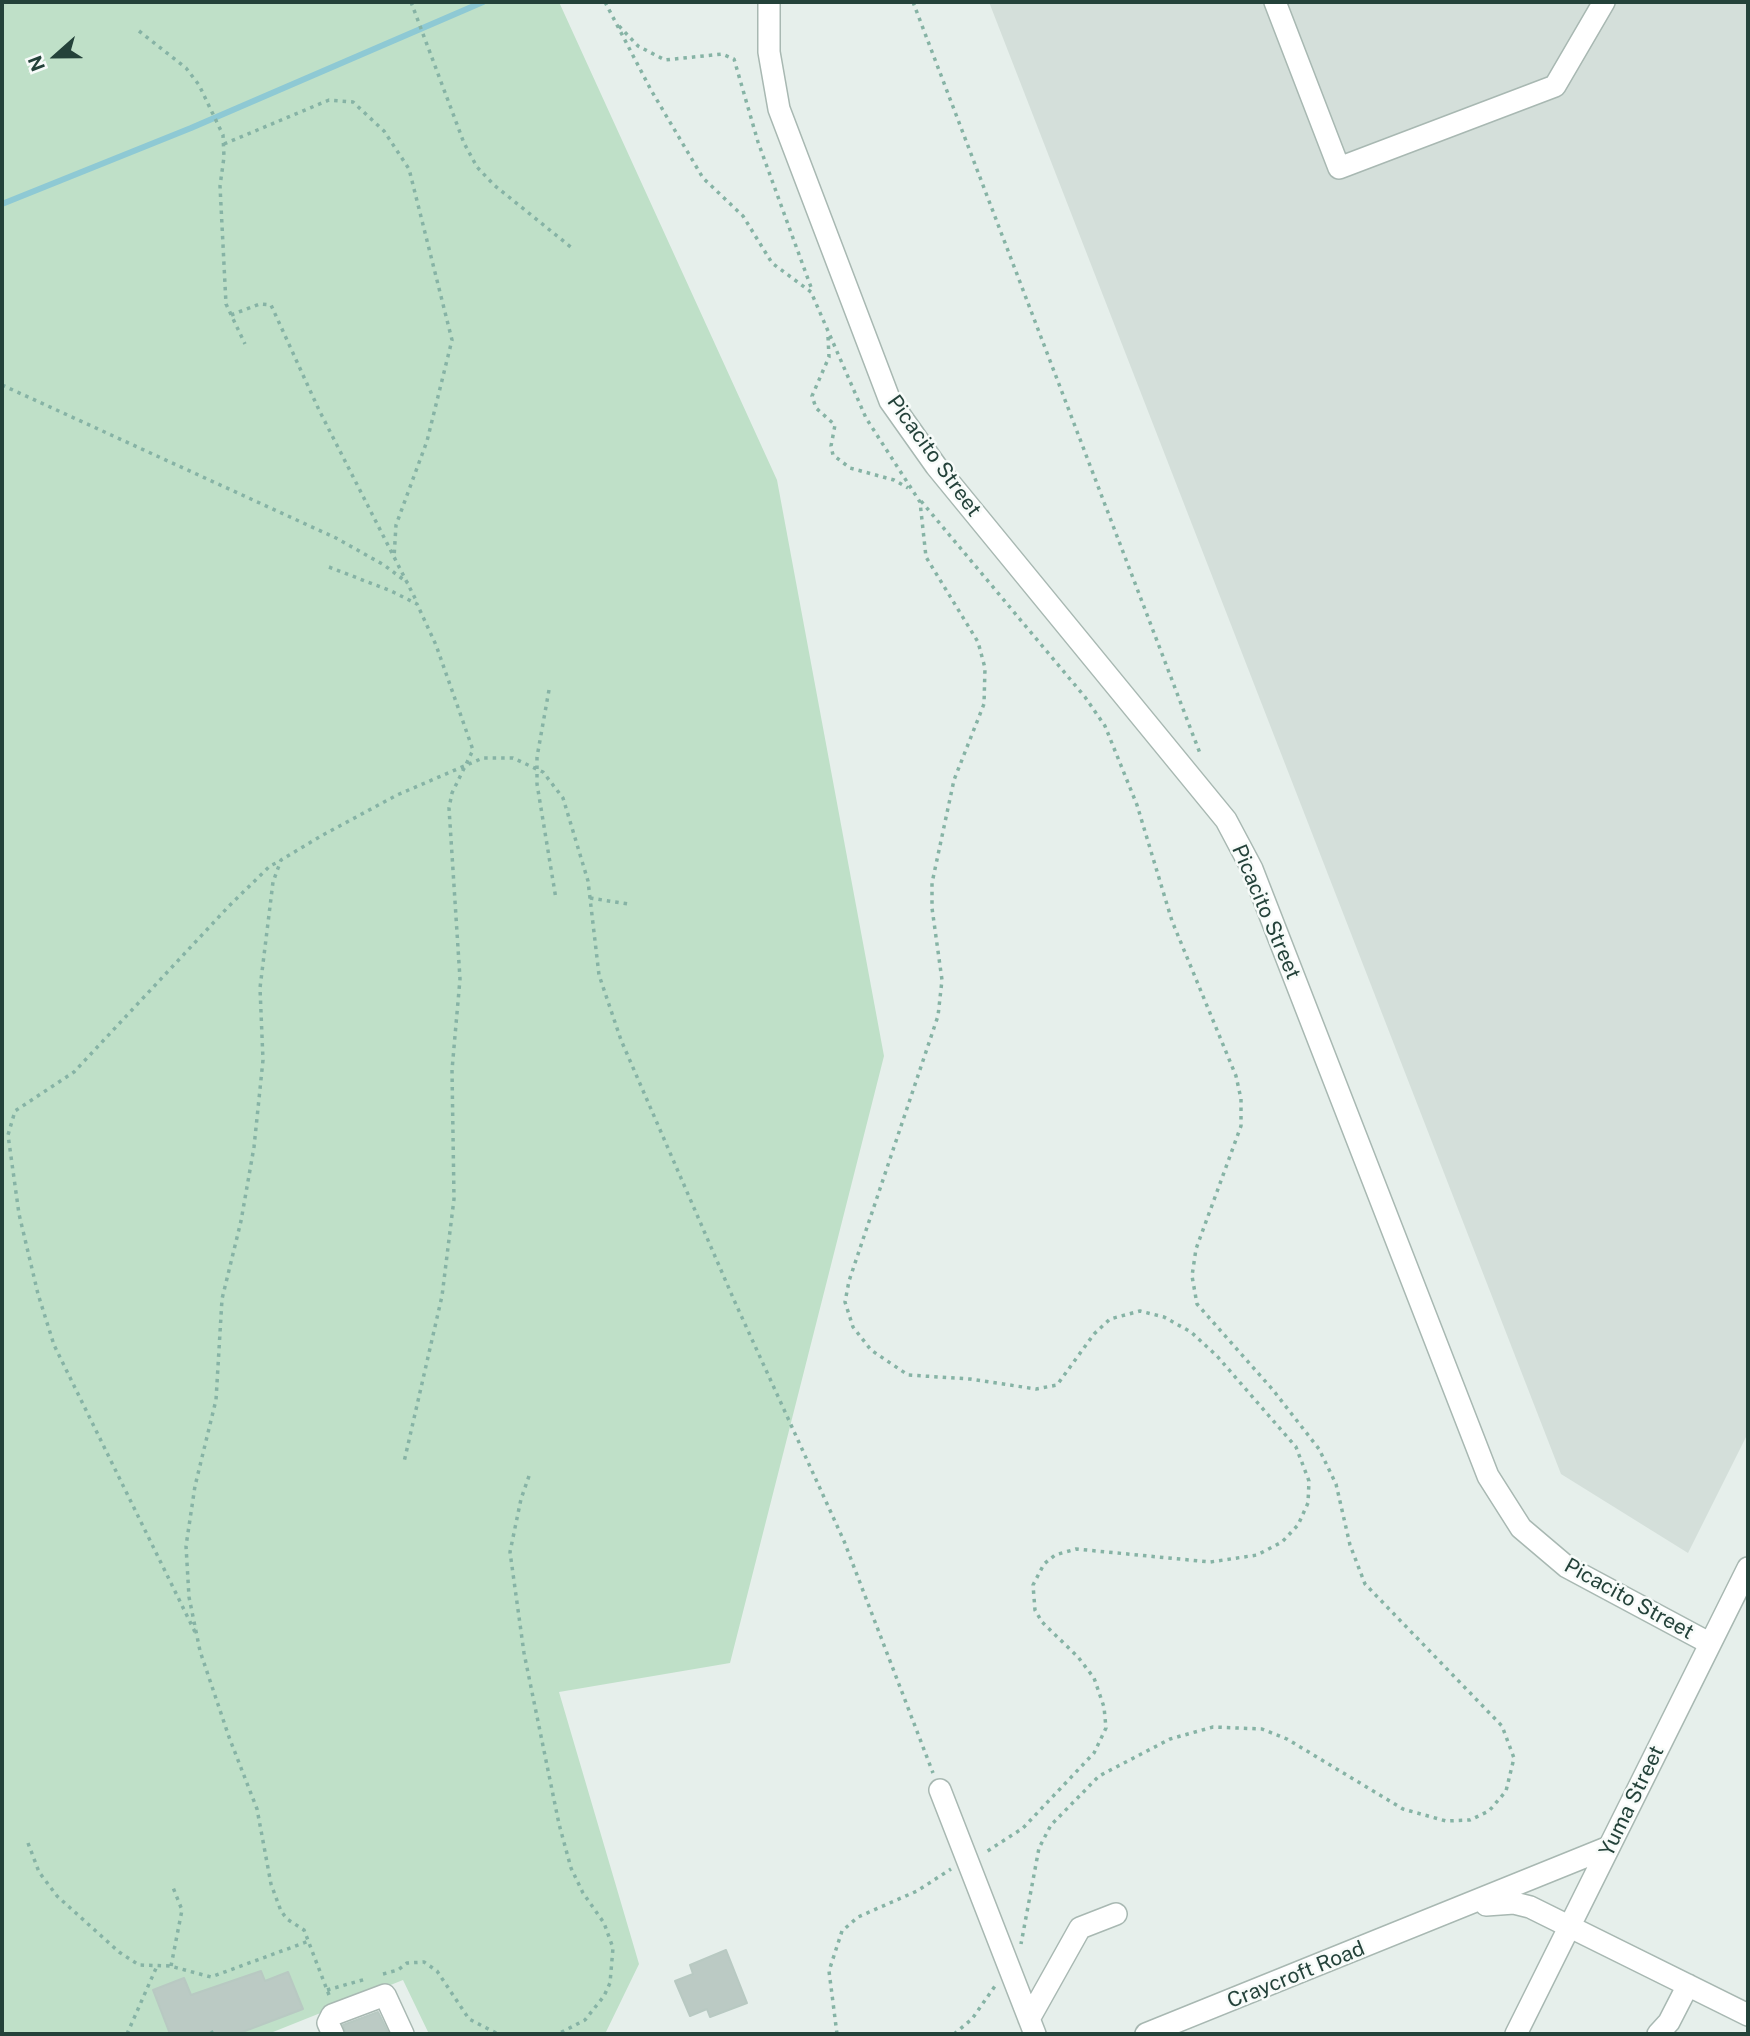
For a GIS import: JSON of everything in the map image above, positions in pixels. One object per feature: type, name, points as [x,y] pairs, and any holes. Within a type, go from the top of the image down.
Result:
[{"type":"street","name":"Picacito Street","points":[[769,2],[769,52],[779,109],[890,401],[936,466],[1226,820],[1252,869],[1488,1476],[1521,1528],[1567,1567],[1709,1643]]},
{"type":"street","points":[[1275,2],[1339,168],[1555,86],[1604,2]]},
{"type":"street","name":"Yuma Street","points":[[1516,2034],[1748,1568]]},
{"type":"street","points":[[940,1790],[1032,2026]]},
{"type":"street","name":"Craycroft Road","points":[[1146,2034],[1609,1847]]},
{"type":"street","name":"Craycroft Road","points":[[1446,1915],[1481,1906],[1514,1903],[1530,1907],[1748,2015]]},
{"type":"street","points":[[1032,2026],[1080,1928],[1115,1914]]},
{"type":"street","points":[[1658,2034],[1669,2021],[1688,1985]]},
{"type":"street","points":[[335,2024],[385,1996],[403,2034]]},
{"type":"path","points":[[411,2],[464,143],[478,167],[494,186],[572,248]]},
{"type":"path","points":[[605,2],[703,178],[738,210],[772,262],[808,288],[866,418],[914,493],[923,512],[921,539],[930,568],[981,651],[985,695],[974,734],[954,780],[932,883],[932,908],[942,980],[938,1016],[849,1280],[845,1303],[849,1316],[871,1350],[908,1375],[970,1379],[1036,1389],[1057,1385],[1086,1345],[1111,1319],[1140,1311],[1164,1317],[1191,1332],[1217,1356],[1296,1447],[1310,1481],[1307,1503],[1298,1525],[1282,1542],[1257,1555],[1210,1562],[1076,1549],[1055,1555],[1044,1564],[1033,1585],[1035,1610],[1042,1622],[1078,1657],[1094,1678],[1104,1707],[1104,1736],[1094,1753],[1018,1833],[917,1891],[866,1913],[845,1926],[835,1945],[829,1971],[837,2034]]},
{"type":"path","points":[[913,2],[1206,768]]},
{"type":"path","points":[[613,19],[638,46],[661,59],[726,54],[734,59],[758,142],[821,315],[831,352],[812,396],[816,408],[834,423],[831,446],[833,455],[850,468],[894,480],[914,493],[1085,697],[1105,726],[1128,778],[1153,863],[1187,959],[1236,1076],[1241,1099],[1241,1126],[1196,1249],[1192,1276],[1197,1304],[1273,1390],[1319,1449],[1336,1484],[1350,1545],[1365,1584],[1502,1726],[1514,1758],[1506,1791],[1489,1811],[1469,1820],[1446,1821],[1416,1815],[1396,1806],[1287,1739],[1262,1729],[1226,1726],[1170,1739],[1099,1776],[1051,1825],[1039,1848],[1022,1943],[979,2011],[954,2034]]},
{"type":"path","points":[[139,31],[186,68],[223,135],[219,186],[225,293],[231,315],[245,344]]},
{"type":"path","points":[[224,144],[329,100],[353,102],[384,131],[409,169],[452,340],[427,441],[397,524],[394,558]]},
{"type":"path","points":[[231,315],[260,304],[271,305],[318,410],[408,583],[473,750],[449,808],[460,979],[452,1070],[454,1199],[442,1296],[404,1462]]},
{"type":"path","points":[[2,385],[336,538],[384,565],[408,583]]},
{"type":"path","points":[[329,568],[391,591],[417,604]]},
{"type":"path","points":[[548,690],[537,770],[556,899]]},
{"type":"path","points":[[197,1637],[54,1345],[19,1214],[8,1135],[15,1111],[74,1072],[229,906],[270,866],[397,796],[483,758],[513,758],[543,772],[564,798],[590,898],[599,975],[621,1040],[734,1300],[844,1541],[940,1790]]},
{"type":"path","points":[[282,860],[273,882],[260,988],[263,1060],[254,1147],[242,1221],[222,1299],[216,1400],[195,1486],[186,1546],[189,1597],[197,1637],[213,1694],[257,1809],[271,1884],[281,1911],[287,1919],[304,1930],[327,1990],[335,2024]]},
{"type":"path","points":[[590,898],[628,904]]},
{"type":"path","points":[[529,1476],[521,1499],[510,1552],[524,1653],[559,1824],[571,1868],[583,1893],[604,1923],[613,1948],[610,1983],[604,1996],[585,2020],[558,2034]]},
{"type":"path","points":[[28,1843],[39,1872],[80,1919],[139,1965],[170,1966],[211,1977],[309,1941]]},
{"type":"path","points":[[170,1966],[183,1910],[172,1885]]},
{"type":"path","points":[[327,1990],[398,1969],[407,1963],[424,1962],[437,1971],[470,2020],[498,2034]]},
{"type":"path","points":[[127,2034],[157,1966]]},
{"type":"shaded area","points":[[989,2],[1748,2],[1748,1433],[1688,1553],[1561,1474]]},
{"type":"green space","points":[[2,2],[559,2],[777,480],[884,1056],[730,1663],[559,1692],[639,1964],[605,2034],[429,2034],[403,1980],[268,2034],[2,2034]]},
{"type":"building","points":[[726,1950],[747,2003],[710,2017],[707,2009],[690,2016],[675,1981],[693,1974],[690,1965]]},
{"type":"building","points":[[261,1971],[265,1981],[288,1972],[303,2009],[237,2034],[170,2034],[153,1990],[184,1978],[191,1995]]},
{"type":"building","points":[[378,2012],[389,2034],[346,2034],[343,2025]]},
{"type":"waterway","points":[[2,204],[191,128],[483,2]]}]
